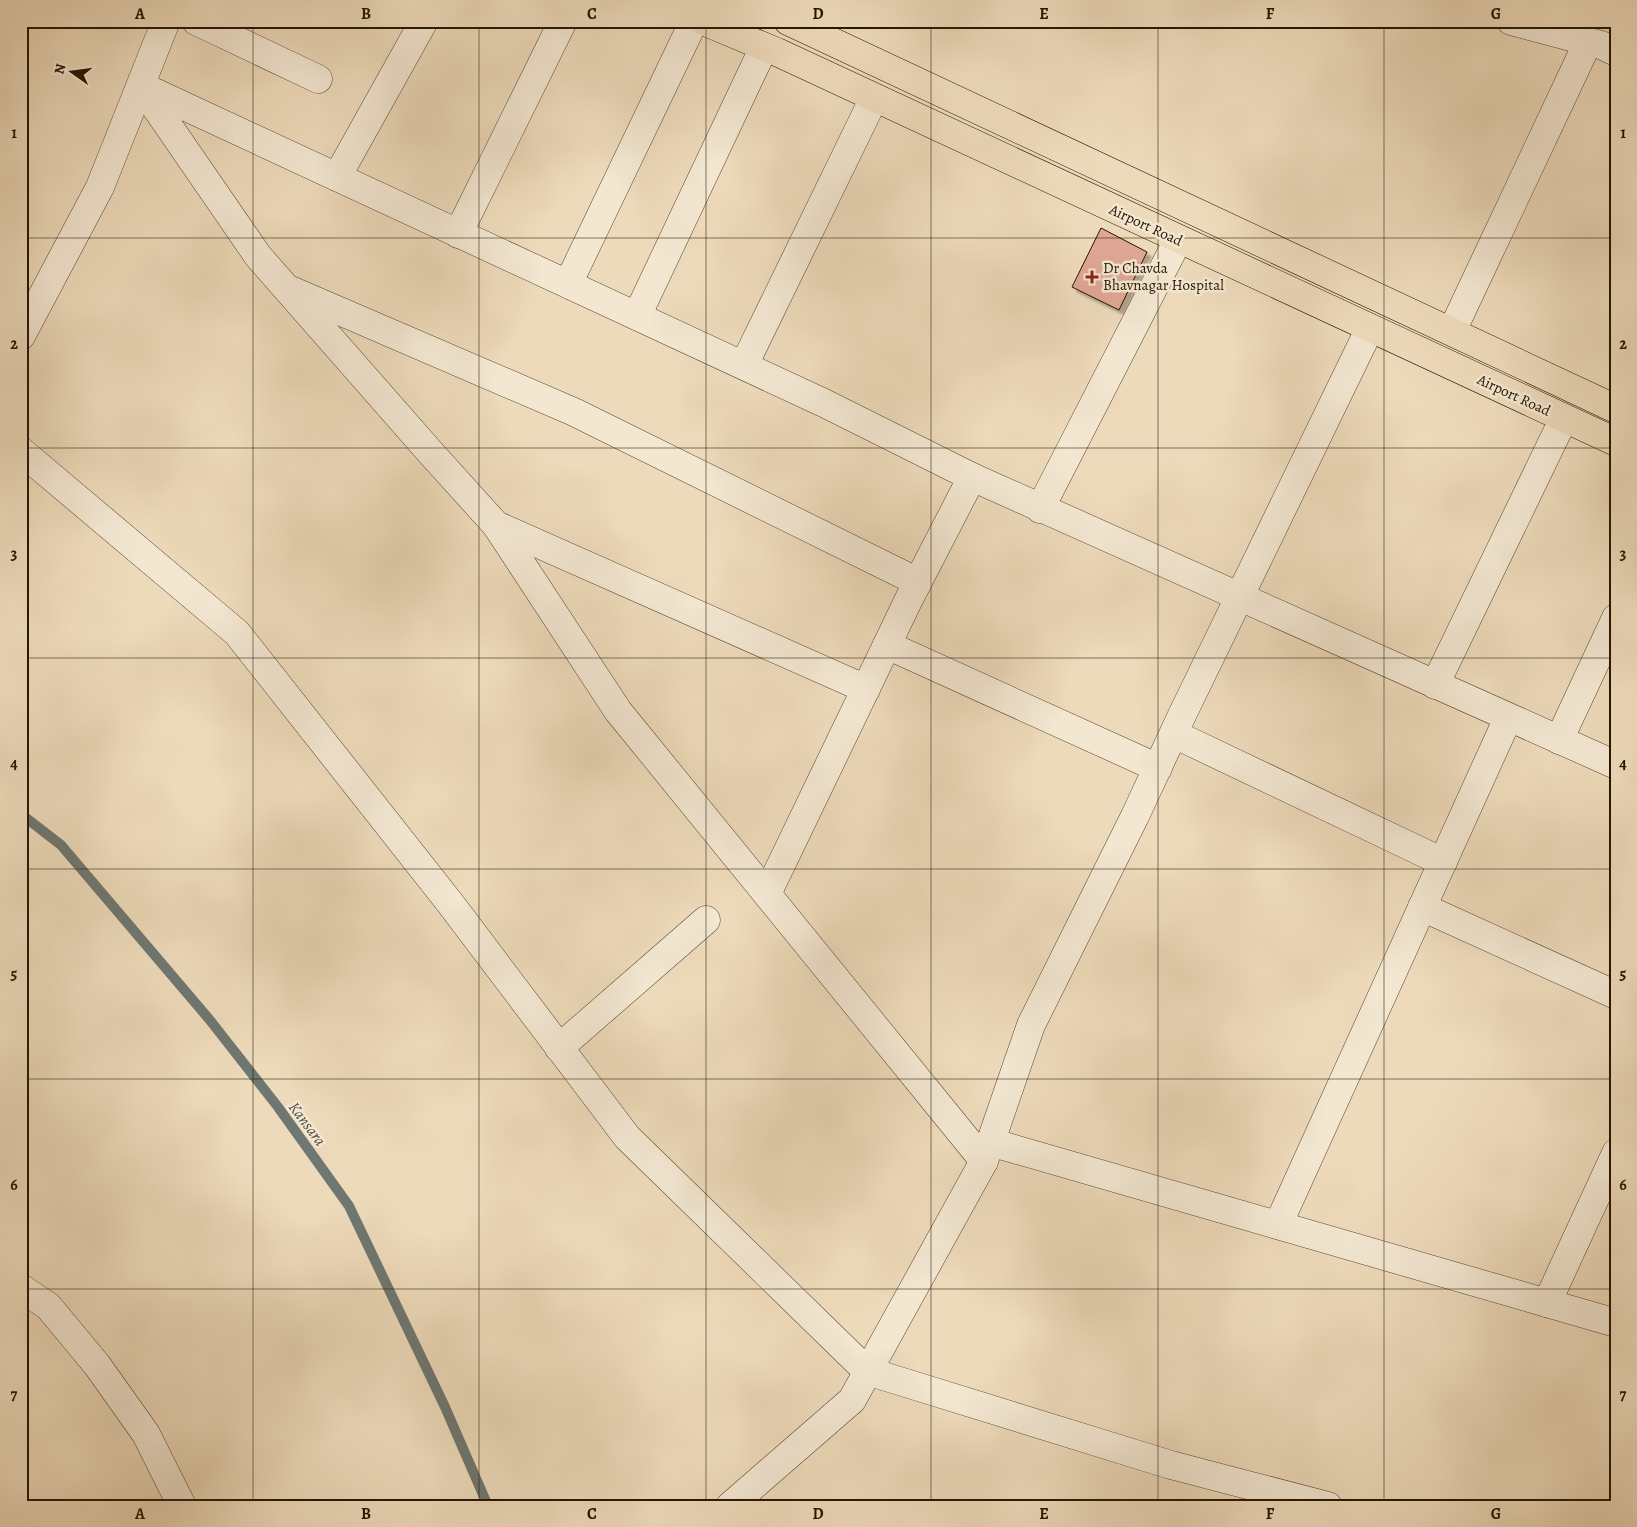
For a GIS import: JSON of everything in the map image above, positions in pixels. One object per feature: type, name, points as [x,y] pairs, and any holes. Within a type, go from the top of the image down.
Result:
[{"type":"highway","name":"Airport Road","points":[[703,21],[764,47],[1616,442]]},
{"type":"highway","name":"Airport Road","points":[[799,24],[1616,409]]},
{"type":"street","points":[[21,336],[100,187],[166,21]]},
{"type":"street","points":[[196,21],[318,80]]},
{"type":"street","points":[[337,177],[424,21]]},
{"type":"street","points":[[458,234],[563,21]]},
{"type":"street","points":[[568,284],[694,21]]},
{"type":"street","points":[[1511,21],[1588,42],[1616,52]]},
{"type":"street","points":[[791,60],[799,24]]},
{"type":"street","points":[[1452,332],[1588,42]]},
{"type":"street","points":[[637,316],[764,47]]},
{"type":"street","points":[[140,86],[824,403],[1040,509],[1616,766]]},
{"type":"street","points":[[140,86],[258,256],[496,525],[618,711],[767,894],[987,1152],[1278,1225],[1616,1323]]},
{"type":"street","points":[[744,366],[874,98]]},
{"type":"street","points":[[1040,509],[1178,240]]},
{"type":"street","points":[[286,288],[574,412],[918,582]]},
{"type":"street","points":[[730,1506],[852,1400],[987,1152],[1031,1025],[1158,768],[1370,328]]},
{"type":"street","points":[[1435,685],[1564,418]]},
{"type":"street","points":[[21,451],[237,632],[450,904],[627,1137],[867,1371],[1171,1465],[1328,1506]]},
{"type":"street","points":[[767,894],[887,645],[972,477]]},
{"type":"street","points":[[496,525],[866,688]]},
{"type":"street","points":[[1559,740],[1616,618]]},
{"type":"street","points":[[887,645],[1158,768]]},
{"type":"street","points":[[1278,1225],[1508,718]]},
{"type":"street","points":[[1174,734],[1443,862]]},
{"type":"street","points":[[1422,907],[1616,995]]},
{"type":"street","points":[[559,1048],[706,920]]},
{"type":"street","points":[[1547,1303],[1616,1153]]},
{"type":"street","points":[[21,1288],[48,1306],[97,1365],[146,1434],[182,1506]]},
{"type":"building","points":[[1101,228],[1147,252],[1119,310],[1072,287]]},
{"type":"waterway","name":"Kansara","points":[[21,814],[61,845],[209,1019],[278,1107],[349,1206],[445,1407],[488,1506]]},
{"type":"place","name":"Dr Chavda Bhavnagar Hospital","points":[[1092,277]]}]
